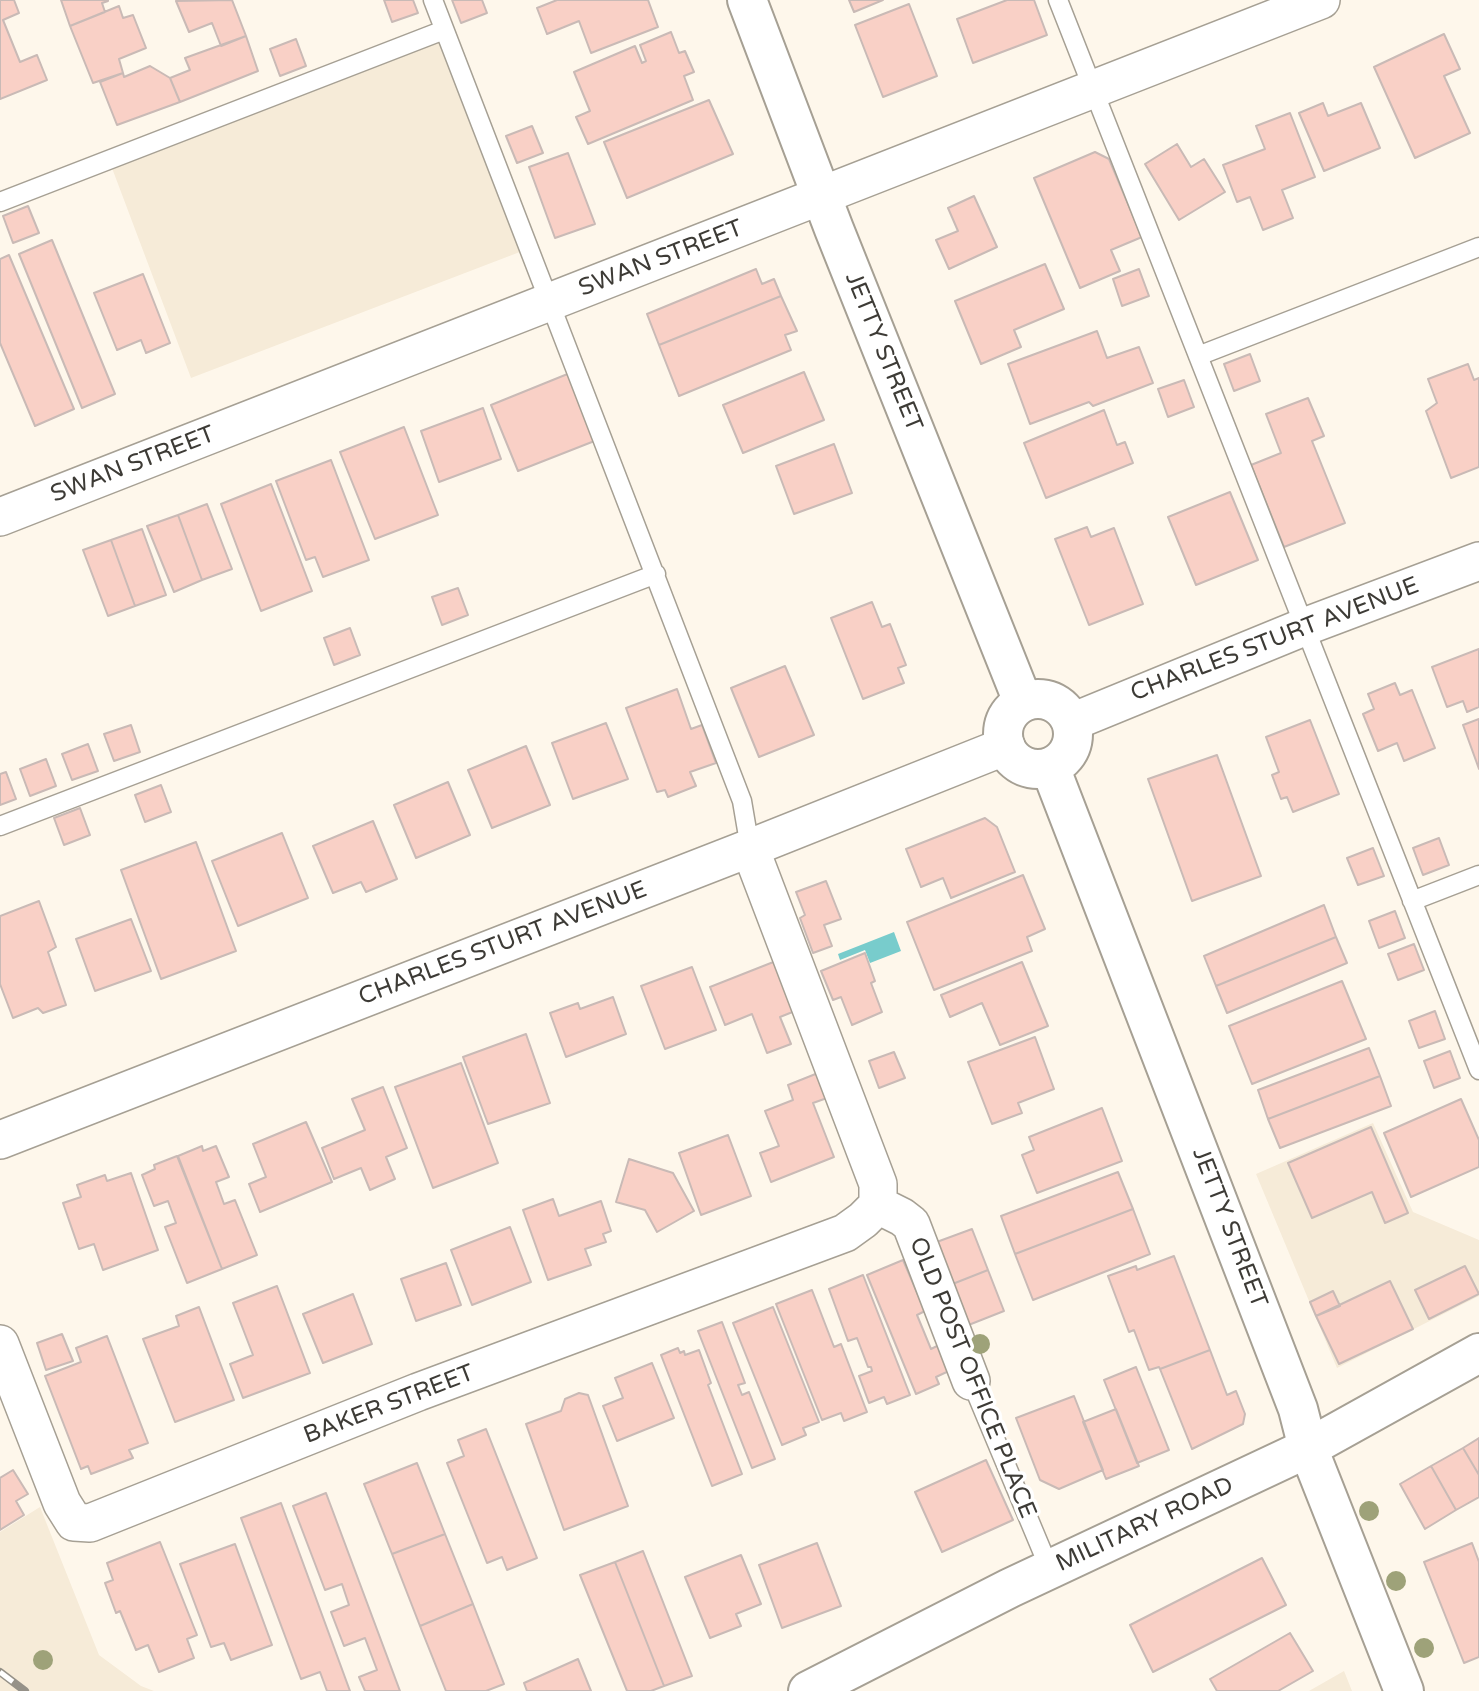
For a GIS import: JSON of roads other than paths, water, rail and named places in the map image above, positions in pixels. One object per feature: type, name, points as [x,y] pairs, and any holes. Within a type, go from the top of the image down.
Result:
[{"type":"street","name":"JETTY STREET","points":[[747,0],[820,195],[1023,702]]},
{"type":"street","name":"SWAN STREET","points":[[0,517],[1321,0]]},
{"type":"street","name":"CHARLES STURT AVENUE","points":[[1072,722],[1304,627],[1479,561]]},
{"type":"street","points":[[1035,699],[1057,704],[1072,722],[1073,733],[1067,754],[1050,767],[1028,767],[1011,755],[1006,746],[1004,725],[1015,708],[1023,702],[1035,699]]},
{"type":"street","name":"CHARLES STURT AVENUE","points":[[0,1140],[1006,746]]},
{"type":"street","name":"JETTY STREET","points":[[1050,767],[1298,1409],[1308,1448],[1404,1691]]},
{"type":"street","points":[[750,848],[878,1184],[878,1205]]},
{"type":"street","name":"BAKER STREET","points":[[0,1344],[62,1503],[74,1522],[90,1523],[418,1392],[845,1233],[878,1205]]},
{"type":"street","name":"OLD POST OFFICE PLACE","points":[[878,1205],[911,1224],[971,1381]]},
{"type":"street","name":"MILITARY ROAD","points":[[808,1691],[1050,1570],[1308,1448],[1479,1353]]},
{"type":"lane","points":[[433,0],[742,801],[750,848]]},
{"type":"lane","points":[[1058,0],[1479,1070]]},
{"type":"lane","points":[[0,202],[444,30]]},
{"type":"lane","points":[[1198,356],[1479,247]]},
{"type":"lane","points":[[0,826],[656,574]]},
{"type":"lane","points":[[1412,901],[1479,875]]},
{"type":"lane","name":"OLD POST OFFICE PLACE","points":[[971,1381],[1050,1570]]},
{"type":"water","points":[[894,932],[901,951],[870,963],[865,950],[840,960],[838,954]]},
{"type":"railway","points":[[0,1672],[25,1691]]}]
